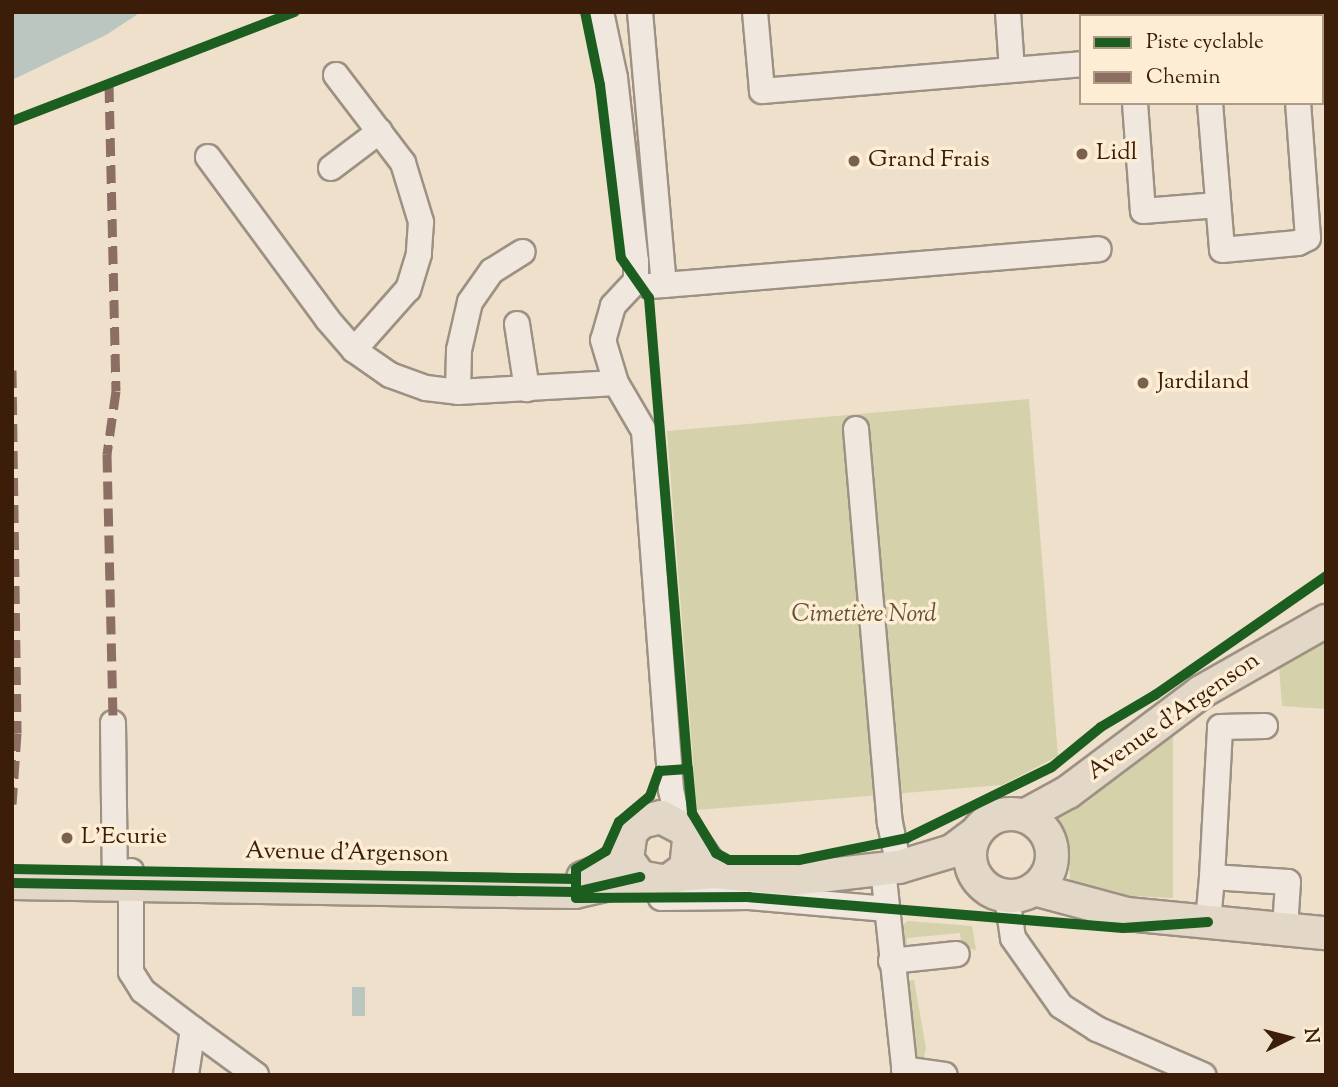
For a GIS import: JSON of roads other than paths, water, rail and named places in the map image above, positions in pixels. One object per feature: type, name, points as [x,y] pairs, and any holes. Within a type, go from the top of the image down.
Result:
[{"type":"main road","points":[[1266,651],[1326,607]]},
{"type":"main road","name":"Avenue d'Argenson","points":[[1024,816],[1068,792],[1201,692],[1266,651],[1326,621]]},
{"type":"main road","points":[[652,876],[714,872],[775,880],[891,868],[952,850],[997,816],[1024,816],[1042,829],[1052,850],[1048,872],[1021,893]]},
{"type":"main road","points":[[652,876],[631,832],[647,819],[661,817],[684,832],[714,872]]},
{"type":"main road","points":[[652,876],[690,859],[684,832]]},
{"type":"main road","points":[[976,833],[970,863],[979,882]]},
{"type":"main road","points":[[891,868],[979,882],[1105,910],[1326,933]]},
{"type":"main road","points":[[12,869],[121,878]]},
{"type":"main road","name":"Avenue d'Argenson","points":[[121,878],[576,879],[599,873],[652,876]]},
{"type":"main road","points":[[12,883],[121,878]]},
{"type":"street","points":[[601,12],[615,78],[636,281],[613,306],[604,328],[605,352],[617,383],[644,431],[671,790],[684,832]]},
{"type":"street","points":[[640,12],[664,285]]},
{"type":"street","points":[[755,12],[762,91],[1079,64]]},
{"type":"street","points":[[1007,12],[1012,70]]},
{"type":"street","points":[[336,75],[380,131],[411,180],[421,222],[415,272],[399,304],[354,350]]},
{"type":"street","points":[[1135,105],[1143,211],[1218,205]]},
{"type":"street","points":[[1210,105],[1222,250],[1298,243],[1308,238],[1298,105]]},
{"type":"street","points":[[331,168],[380,131]]},
{"type":"street","points":[[208,157],[289,271],[354,350],[404,382],[458,392],[617,383]]},
{"type":"street","points":[[411,180],[439,202]]},
{"type":"street","points":[[636,281],[664,285],[1100,249]]},
{"type":"street","points":[[458,392],[459,350],[470,302],[492,271],[522,252]]},
{"type":"street","points":[[517,324],[527,389]]},
{"type":"street","points":[[856,429],[890,823],[891,868],[886,909],[904,1072],[945,1075]]},
{"type":"street","points":[[113,723],[121,878],[131,972],[143,991],[256,1075]]},
{"type":"street","points":[[1208,922],[1220,727],[1265,726]]},
{"type":"street","points":[[647,819],[671,790]]},
{"type":"street","points":[[652,876],[749,897],[886,909]]},
{"type":"street","points":[[1212,877],[1288,882],[1285,929]]},
{"type":"street","points":[[1021,893],[1013,938],[1062,1006],[1089,1025],[1175,1069],[1203,1075]]},
{"type":"street","points":[[891,961],[957,954]]},
{"type":"street","points":[[186,1075],[193,1029]]},
{"type":"place","name":"Lidl","points":[[1082,154]]},
{"type":"place","name":"Grand Frais","points":[[854,161]]},
{"type":"place","name":"Jardiland","points":[[1143,383]]},
{"type":"place","name":"L'Ecurie","points":[[67,838]]},
{"type":"park label","name":"Cimetière Nord","points":[[864,616]]}]
